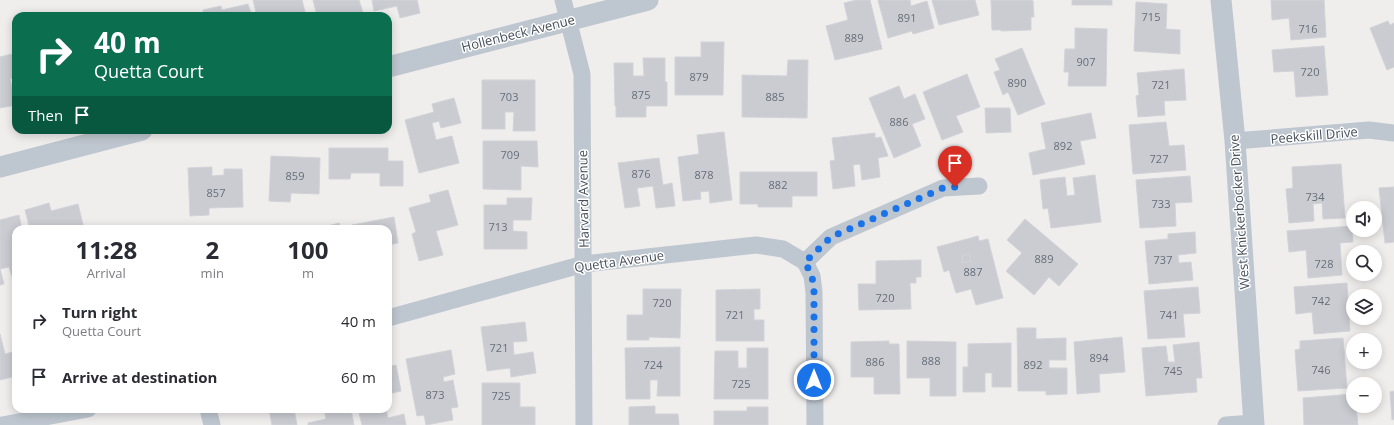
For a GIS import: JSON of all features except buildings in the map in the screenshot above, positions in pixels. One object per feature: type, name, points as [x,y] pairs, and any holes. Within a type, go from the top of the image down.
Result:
[{"type":"street","name":"Harvard Avenue","points":[[563,0],[582,74],[584,425]]},
{"type":"street","name":"Hollenbeck Avenue","points":[[392,66],[648,0]]},
{"type":"street","name":"West Knickerbocker Drive","points":[[1221,0],[1235,141],[1254,424]]},
{"type":"street","name":"Peekskill Drive","points":[[1235,141],[1369,130],[1394,133]]},
{"type":"street","points":[[0,167],[127,134]]},
{"type":"street","points":[[815,425],[814,292],[812,276],[805,262],[831,237],[929,194],[943,188],[979,186]]},
{"type":"street","name":"Quetta Avenue","points":[[392,317],[584,264],[756,245],[783,249],[805,262]]},
{"type":"street","points":[[2,425],[66,413]]},
{"type":"street","points":[[209,413],[212,425]]},
{"type":"street","points":[[1226,425],[1254,424]]},
{"type":"route","points":[[814,380],[814,292],[812,276],[805,262],[831,237],[943,188],[955,187]]}]
